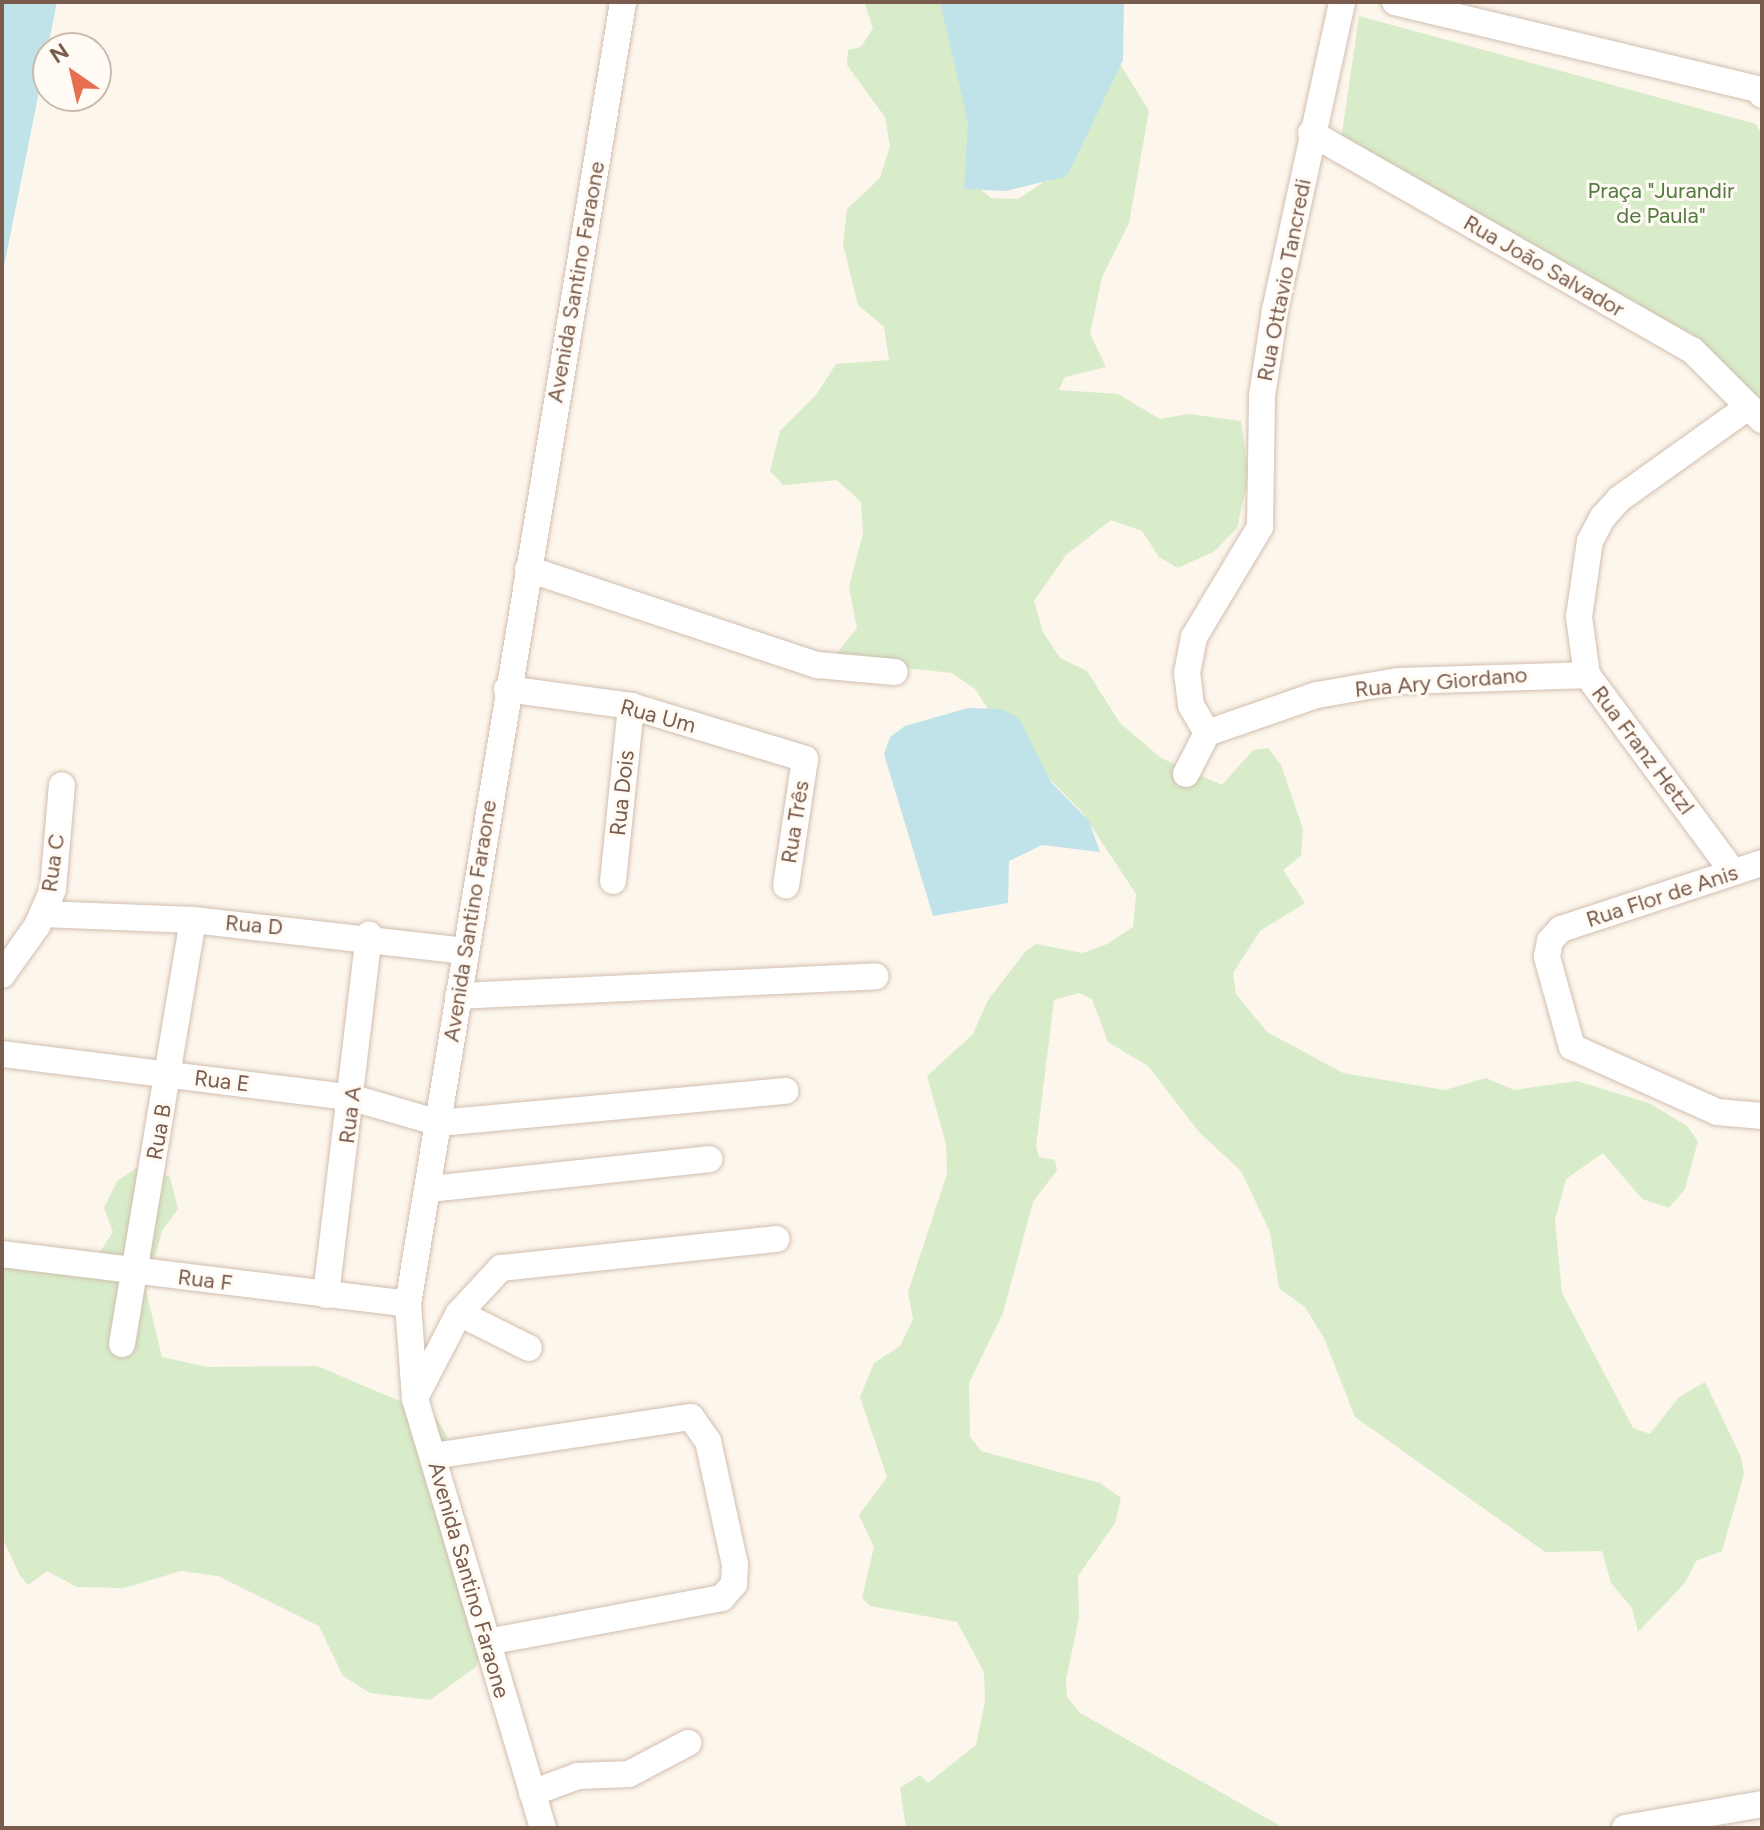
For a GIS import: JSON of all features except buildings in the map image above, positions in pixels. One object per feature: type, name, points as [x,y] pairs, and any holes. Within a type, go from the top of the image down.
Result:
[{"type":"street","name":"Avenida Santino Faraone","points":[[543,1828],[415,1399],[408,1304],[430,1189],[507,689],[623,2]]},
{"type":"street","name":"Rua Ottavio Tancredi","points":[[1207,733],[1191,705],[1187,673],[1194,637],[1260,527],[1262,396],[1311,133],[1342,2]]},
{"type":"street","points":[[1395,2],[1761,91]]},
{"type":"street","name":"Rua João Salvador","points":[[1311,133],[1692,350],[1755,414]]},
{"type":"street","name":"Rua Franz Hetzl","points":[[1733,872],[1587,675],[1579,617],[1590,541],[1603,517],[1619,499],[1755,414]]},
{"type":"street","points":[[528,569],[817,665],[895,672]]},
{"type":"street","name":"Rua Ary Giordano","points":[[1207,733],[1317,695],[1398,681],[1587,675]]},
{"type":"street","name":"Rua Um","points":[[507,689],[631,706],[805,759]]},
{"type":"street","name":"Rua Dois","points":[[613,881],[631,706]]},
{"type":"street","points":[[1186,774],[1207,733]]},
{"type":"street","name":"Rua Três","points":[[786,886],[805,759]]},
{"type":"street","name":"Rua C","points":[[2,975],[43,914],[53,889],[62,785]]},
{"type":"street","name":"Rua Flor de Anis","points":[[1762,863],[1561,929],[1550,941],[1547,957],[1568,1036],[1590,1059],[1717,1112],[1762,1116]]},
{"type":"street","name":"Rua D","points":[[43,914],[193,920],[369,935],[465,951]]},
{"type":"street","name":"Rua B","points":[[122,1344],[193,920]]},
{"type":"street","name":"Rua A","points":[[326,1295],[353,1098],[369,935]]},
{"type":"street","points":[[458,996],[876,976]]},
{"type":"street","name":"Rua E","points":[[2,1054],[353,1098],[439,1123]]},
{"type":"street","points":[[439,1123],[786,1091]]},
{"type":"street","points":[[430,1189],[709,1159]]},
{"type":"street","points":[[415,1399],[459,1313],[501,1268],[776,1239]]},
{"type":"street","name":"Rua F","points":[[2,1254],[408,1304]]},
{"type":"street","points":[[459,1313],[529,1348]]},
{"type":"street","points":[[433,1456],[691,1417],[708,1441],[735,1565],[734,1584],[722,1598],[488,1642]]},
{"type":"street","points":[[532,1793],[578,1776],[629,1774],[688,1743]]},
{"type":"street","points":[[1625,1828],[1762,1804]]},
{"type":"green space","points":[[864,2],[1009,2],[973,183],[991,198],[1018,199],[1041,184],[1068,145],[1111,49],[1149,111],[1129,223],[1102,277],[1090,334],[1106,367],[1065,377],[1059,390],[1118,394],[1160,419],[1189,414],[1241,421],[1249,475],[1237,528],[1215,551],[1178,568],[1159,557],[1142,531],[1111,520],[1066,555],[1034,601],[1043,632],[1060,658],[1087,671],[1120,723],[1161,758],[1222,785],[1253,750],[1268,748],[1281,765],[1303,829],[1301,856],[1283,870],[1305,903],[1260,931],[1233,973],[1236,994],[1267,1032],[1343,1073],[1445,1090],[1486,1078],[1514,1090],[1577,1081],[1649,1103],[1687,1126],[1698,1141],[1685,1189],[1669,1208],[1642,1199],[1603,1153],[1566,1179],[1555,1220],[1562,1293],[1633,1428],[1650,1434],[1679,1397],[1705,1382],[1741,1457],[1744,1474],[1722,1551],[1696,1561],[1685,1583],[1638,1632],[1632,1608],[1611,1583],[1602,1551],[1545,1552],[1355,1417],[1324,1338],[1305,1307],[1279,1288],[1270,1232],[1241,1171],[1199,1132],[1148,1066],[1108,1042],[1092,999],[1079,993],[1054,1000],[1036,1146],[1039,1157],[1055,1160],[1057,1170],[1033,1202],[1003,1313],[969,1383],[970,1437],[981,1451],[1100,1483],[1121,1498],[1115,1523],[1078,1576],[1079,1617],[1066,1680],[1067,1697],[1080,1713],[1284,1828],[906,1828],[900,1788],[920,1775],[928,1783],[976,1745],[985,1702],[984,1672],[957,1622],[870,1606],[862,1598],[874,1547],[859,1515],[887,1477],[860,1397],[874,1363],[900,1346],[913,1319],[908,1292],[947,1174],[946,1144],[927,1076],[973,1034],[988,1000],[1025,952],[1036,944],[1083,953],[1107,944],[1133,927],[1136,894],[1082,812],[1002,731],[975,689],[952,673],[868,664],[837,653],[857,628],[849,587],[863,533],[861,502],[837,480],[783,485],[770,471],[780,431],[816,395],[836,364],[889,360],[884,327],[858,305],[843,244],[847,209],[880,178],[890,146],[885,117],[847,65],[848,50],[861,47],[873,28]]},
{"type":"green space","name":"Praça \"Jurandir de Paula\"","points":[[1359,16],[1756,124],[1762,135],[1762,401],[1701,342],[1341,140]]},
{"type":"green space","points":[[143,1164],[170,1177],[178,1209],[162,1231],[146,1291],[162,1357],[207,1367],[317,1366],[435,1416],[447,1436],[445,1480],[484,1642],[476,1667],[430,1700],[370,1693],[343,1676],[319,1626],[218,1576],[181,1571],[124,1588],[77,1587],[47,1571],[28,1585],[20,1576],[2,1537],[2,1240],[45,1259],[98,1255],[113,1232],[104,1208],[117,1181]]},
{"type":"water","points":[[2,2],[57,2],[51,32],[32,32],[32,112],[35,112],[2,276]]},
{"type":"water","points":[[940,2],[1124,2],[1123,60],[1067,176],[1006,191],[964,189],[968,123]]},
{"type":"water","points":[[968,708],[1001,709],[1019,718],[1051,782],[1089,821],[1100,852],[1042,845],[1009,861],[1008,903],[933,916],[884,754],[890,737],[905,726]]}]
